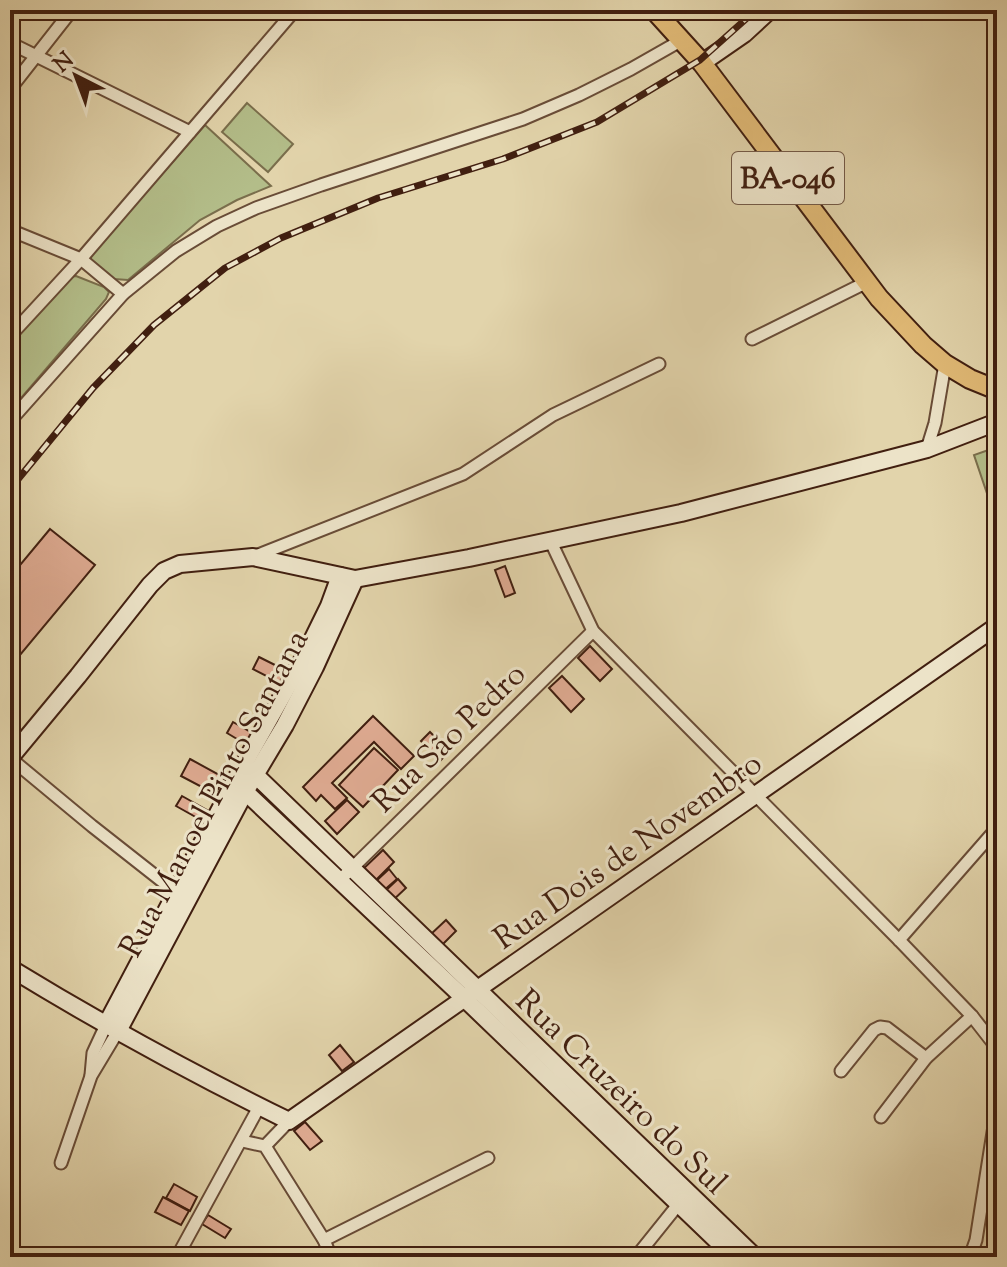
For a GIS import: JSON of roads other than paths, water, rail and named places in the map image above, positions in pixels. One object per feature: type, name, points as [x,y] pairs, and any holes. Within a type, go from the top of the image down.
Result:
[{"type":"main road","name":"BA-046","points":[[654,10],[702,63],[867,282],[923,345],[945,364],[997,390]]},
{"type":"street","points":[[10,89],[72,10]]},
{"type":"street","points":[[10,336],[81,259],[295,10]]},
{"type":"street","points":[[702,63],[744,34],[770,10]]},
{"type":"street","points":[[10,421],[123,294],[176,251],[217,226],[256,208],[321,185],[523,119],[579,95],[682,40]]},
{"type":"street","points":[[10,43],[190,132]]},
{"type":"street","points":[[10,230],[81,259],[123,294]]},
{"type":"street","points":[[752,339],[867,282]]},
{"type":"street","points":[[182,897],[10,758],[150,585],[164,571],[180,564],[253,557],[463,474],[553,415],[659,364]]},
{"type":"street","points":[[927,449],[939,406],[945,364]]},
{"type":"street","points":[[253,557],[347,578],[469,558],[681,513],[927,449],[997,422]]},
{"type":"street","points":[[550,540],[593,631],[899,940],[972,1016],[997,1048]]},
{"type":"street","name":"Rua Manoel Pinto Santana","points":[[112,1028],[249,770],[285,725],[315,667],[347,578]]},
{"type":"street","name":"Rua Dois de Novembro","points":[[289,1121],[997,626]]},
{"type":"street","name":"Rua São Pedro","points":[[339,881],[593,631]]},
{"type":"street","name":"Rua Cruzeiro do Sul","points":[[249,770],[351,869],[470,994],[683,1198],[755,1257]]},
{"type":"street","name":"Rua Cruzeiro do Sul","points":[[240,787],[339,881],[470,994]]},
{"type":"street","points":[[899,940],[997,828]]},
{"type":"street","points":[[10,968],[112,1028],[289,1121],[265,1146]]},
{"type":"street","points":[[881,1117],[926,1058],[972,1016]]},
{"type":"street","points":[[841,1071],[874,1030],[880,1027],[887,1028],[926,1058]]},
{"type":"street","points":[[61,1163],[91,1076],[112,1028]]},
{"type":"street","points":[[177,1257],[259,1107]]},
{"type":"street","points":[[970,1257],[976,1240],[997,1107]]},
{"type":"street","points":[[242,1141],[265,1146],[324,1240],[331,1257]]},
{"type":"street","points":[[324,1240],[488,1158]]},
{"type":"street","points":[[636,1257],[683,1198]]},
{"type":"street","name":"Rua Cruzeiro do Sul","points":[[683,1198],[734,1257]]},
{"type":"railway","points":[[10,489],[93,388],[154,325],[225,268],[281,238],[378,198],[503,159],[597,122],[700,60],[756,10]]}]
